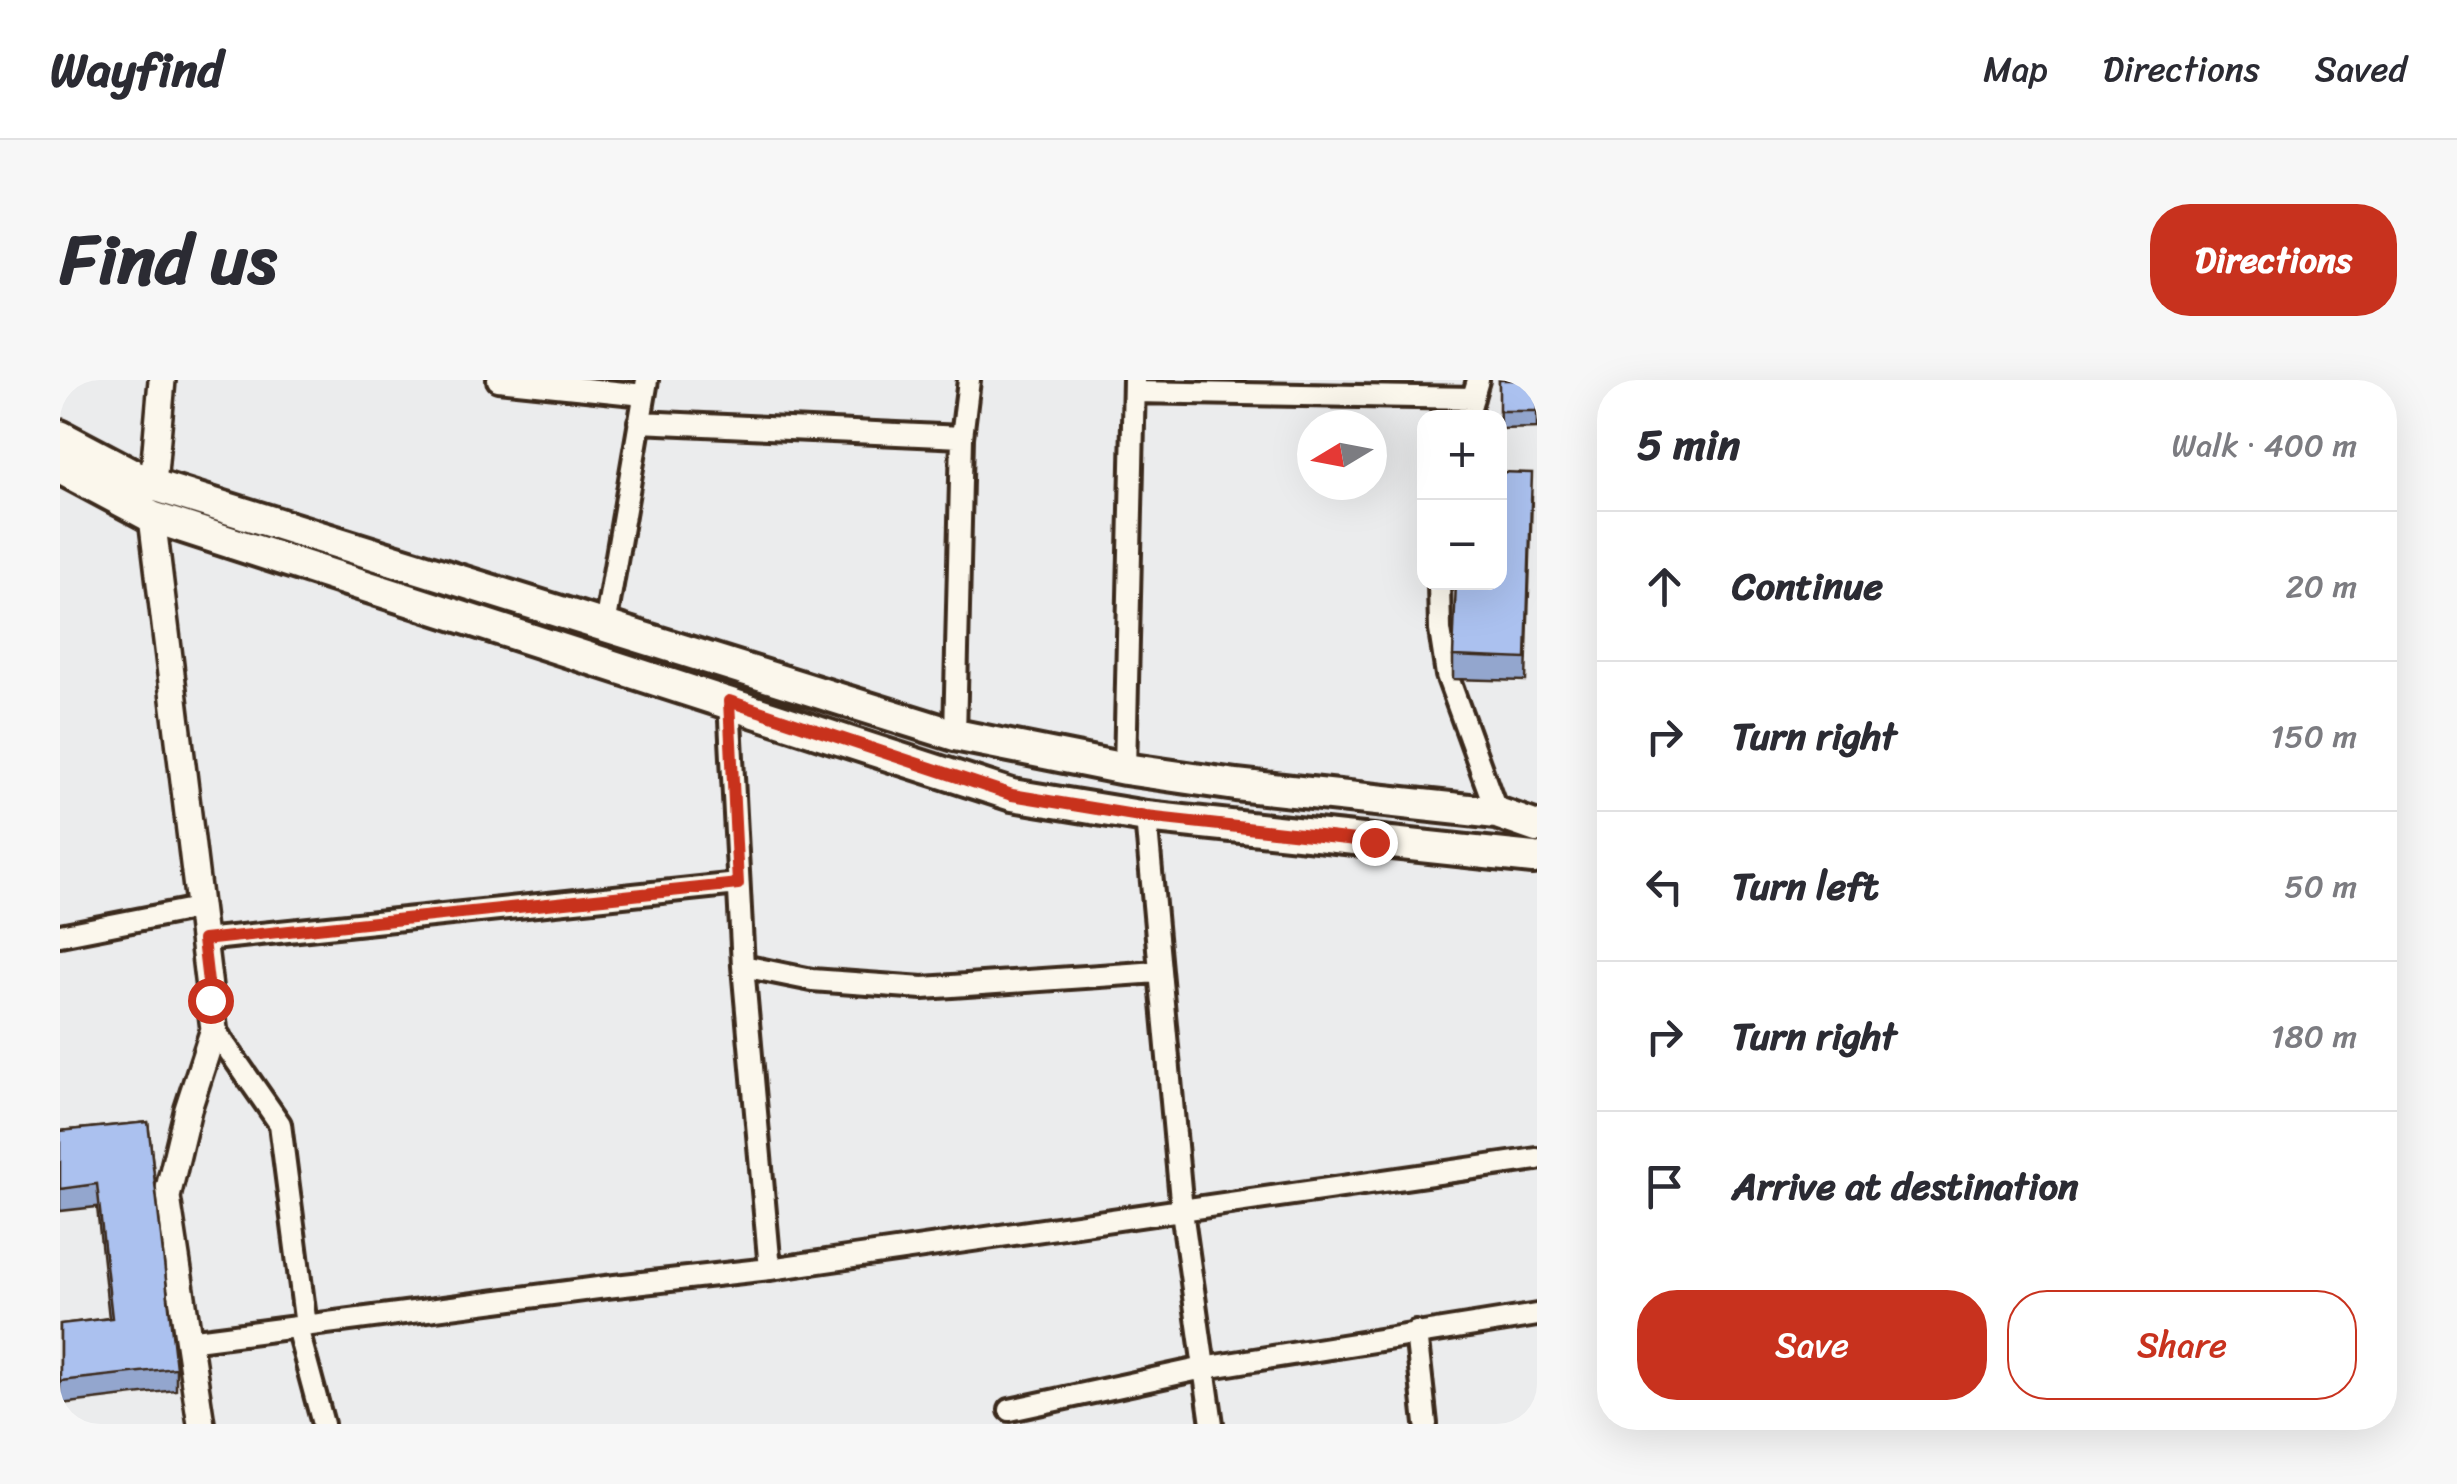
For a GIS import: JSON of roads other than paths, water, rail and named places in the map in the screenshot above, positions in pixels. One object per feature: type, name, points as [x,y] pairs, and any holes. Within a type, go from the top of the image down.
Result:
[{"type":"main road","points":[[60,436],[153,485],[955,734],[1125,769],[1497,812],[1536,844]]},
{"type":"main road","points":[[60,468],[152,517],[1012,795],[1146,817],[1536,844]]},
{"type":"street","points":[[153,485],[162,380]]},
{"type":"street","points":[[498,380],[645,388],[605,626]]},
{"type":"street","points":[[955,734],[962,436],[968,380]]},
{"type":"street","points":[[1125,769],[1134,386],[1473,398]]},
{"type":"street","points":[[640,422],[962,436]]},
{"type":"street","points":[[152,517],[214,1030],[188,1109],[166,1197],[201,1424]]},
{"type":"street","points":[[1440,590],[1440,630],[1447,674],[1497,812]]},
{"type":"street","points":[[729,701],[743,966],[770,1269]]},
{"type":"street","points":[[1146,817],[1182,1211],[1212,1424]]},
{"type":"street","points":[[203,940],[738,884]]},
{"type":"street","points":[[60,935],[198,908]]},
{"type":"street","points":[[743,966],[812,980],[923,988],[1158,972]]},
{"type":"street","points":[[214,1030],[280,1124],[302,1326],[322,1424]]},
{"type":"street","points":[[188,1341],[770,1269],[1537,1159]]},
{"type":"street","points":[[1010,1410],[1204,1368],[1537,1315]]},
{"type":"street","points":[[1416,1332],[1426,1424]]}]
